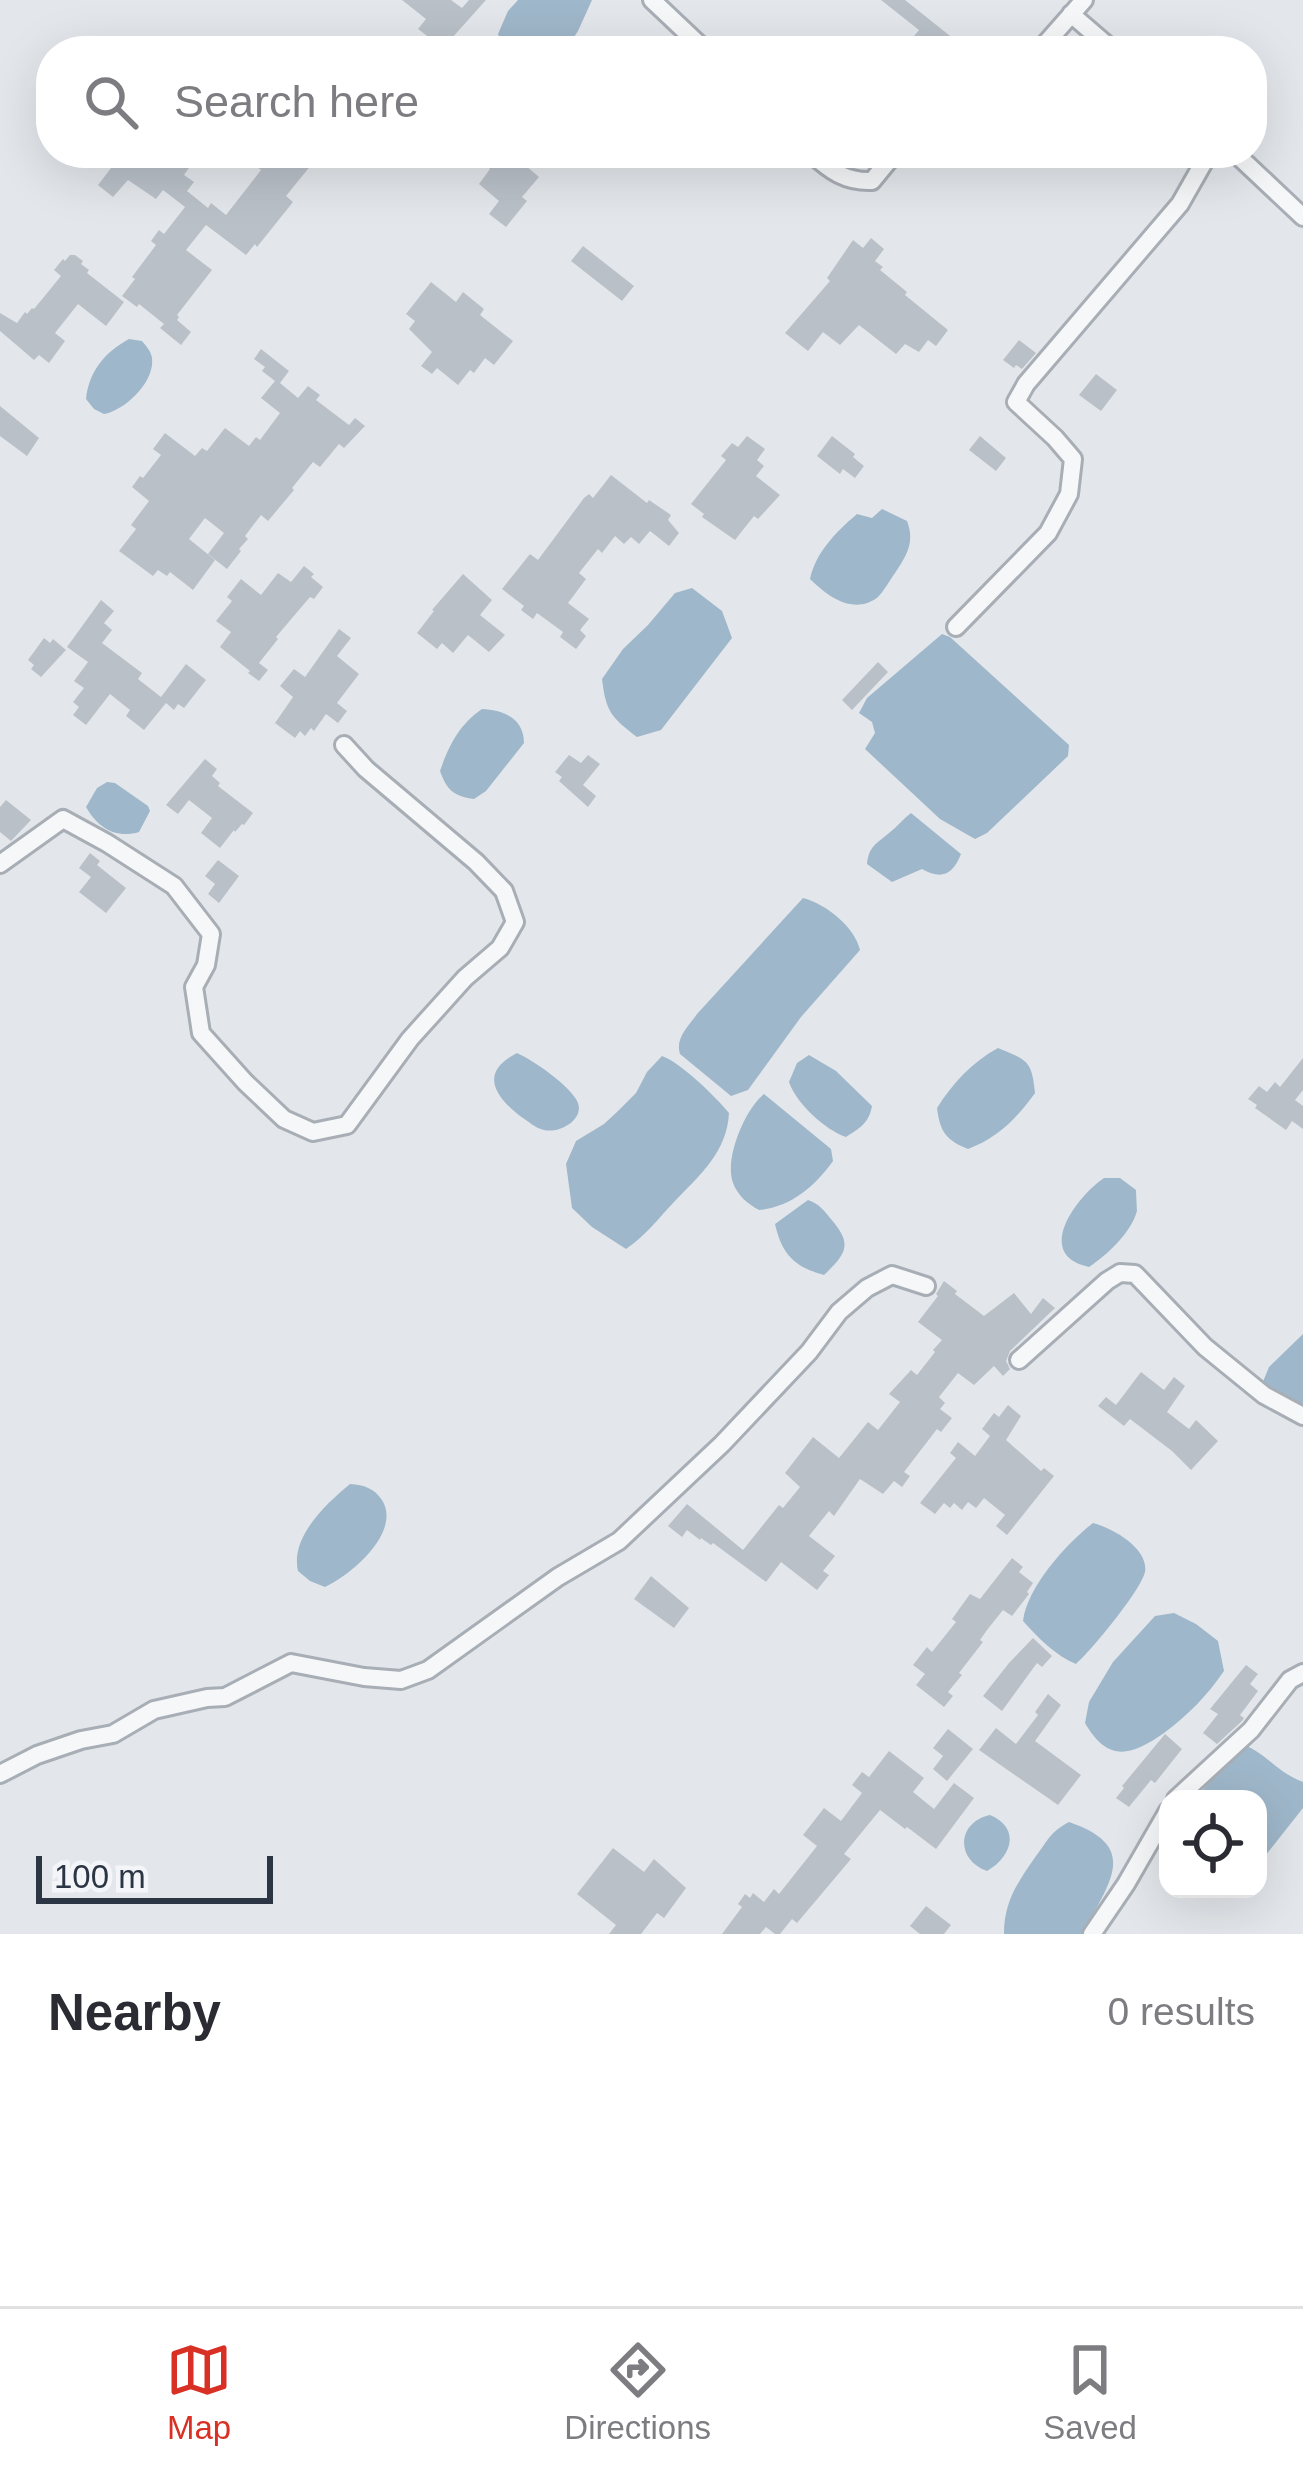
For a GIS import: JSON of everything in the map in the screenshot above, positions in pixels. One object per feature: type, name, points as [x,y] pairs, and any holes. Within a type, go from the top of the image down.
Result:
[{"type":"street","points":[[652,0],[690,36]]},
{"type":"street","points":[[1052,36],[1077,7],[1101,36]]},
{"type":"street","points":[[828,168],[854,182],[872,181],[883,168]]},
{"type":"street","points":[[956,627],[1048,532],[1069,494],[1073,459],[1016,402],[1026,384],[1180,204],[1200,168]]},
{"type":"street","points":[[1251,168],[1303,217]]},
{"type":"street","points":[[0,864],[63,819],[174,886],[211,934],[206,964],[194,987],[201,1033],[284,1119],[313,1132],[347,1125],[410,1039],[465,978],[500,948],[515,922],[504,891],[366,770],[344,745]]},
{"type":"street","points":[[1019,1360],[1107,1281],[1120,1274],[1136,1274],[1204,1346],[1264,1395],[1303,1416]]},
{"type":"street","points":[[0,1774],[37,1755],[112,1734],[154,1710],[225,1697],[291,1663],[401,1680],[428,1670],[558,1576],[619,1541],[722,1444],[839,1312],[867,1288],[892,1275],[926,1286]]},
{"type":"street","points":[[1186,1790],[1251,1730],[1290,1680],[1303,1673]]},
{"type":"street","points":[[1092,1934],[1159,1826]]},
{"type":"water","points":[[518,0],[592,0],[575,36],[499,36],[508,11]]},
{"type":"water","points":[[129,339],[142,341],[149,351],[149,376],[129,401],[104,414],[86,399],[91,380],[106,356]]},
{"type":"water","points":[[882,509],[907,521],[910,542],[903,560],[880,595],[869,602],[850,604],[833,597],[810,579],[822,551],[857,514],[872,518]]},
{"type":"water","points":[[692,588],[722,611],[732,638],[661,730],[637,737],[611,713],[602,679],[675,593]]},
{"type":"water","points":[[942,634],[1069,745],[1068,756],[975,839],[940,819],[865,749],[875,733],[872,722],[859,713],[867,698]]},
{"type":"water","points":[[482,709],[511,717],[524,743],[486,791],[474,799],[452,791],[440,771],[456,736]]},
{"type":"water","points":[[107,782],[148,806],[139,832],[108,830],[86,807],[97,788]]},
{"type":"water","points":[[911,813],[961,854],[946,874],[922,869],[892,882],[867,864],[868,858],[874,846]]},
{"type":"water","points":[[803,898],[838,918],[860,950],[801,1017],[748,1090],[731,1096],[680,1054],[681,1038],[697,1014]]},
{"type":"water","points":[[998,1048],[1026,1063],[1035,1093],[1006,1126],[968,1149],[945,1134],[937,1108],[963,1074]]},
{"type":"water","points":[[517,1053],[549,1073],[576,1099],[578,1112],[570,1123],[557,1130],[541,1129],[503,1100],[495,1076],[505,1060]]},
{"type":"water","points":[[809,1055],[836,1071],[872,1106],[866,1121],[846,1137],[812,1115],[789,1082],[797,1063]]},
{"type":"water","points":[[662,1056],[688,1072],[723,1106],[729,1113],[727,1127],[718,1151],[702,1172],[626,1249],[572,1208],[566,1164],[576,1141],[618,1111]]},
{"type":"water","points":[[764,1094],[831,1149],[833,1161],[801,1194],[759,1210],[735,1188],[731,1161],[743,1122]]},
{"type":"water","points":[[1104,1178],[1120,1178],[1136,1190],[1137,1211],[1118,1243],[1089,1267],[1072,1261],[1062,1239],[1072,1211]]},
{"type":"water","points":[[808,1200],[825,1212],[844,1242],[842,1254],[824,1275],[791,1258],[775,1224]]},
{"type":"water","points":[[1303,1334],[1303,1414],[1262,1384],[1269,1367]]},
{"type":"water","points":[[350,1484],[379,1496],[386,1512],[385,1525],[360,1563],[325,1587],[298,1571],[299,1546],[321,1511]]},
{"type":"water","points":[[1093,1523],[1135,1547],[1145,1572],[1115,1620],[1076,1664],[1054,1651],[1023,1621],[1040,1580]]},
{"type":"water","points":[[1174,1613],[1218,1641],[1224,1671],[1197,1705],[1164,1733],[1141,1747],[1111,1750],[1085,1723],[1089,1702],[1113,1662],[1155,1616]]},
{"type":"water","points":[[1249,1747],[1303,1782],[1303,1808],[1267,1854],[1267,1790],[1203,1790],[1235,1752]]},
{"type":"water","points":[[990,1815],[1006,1827],[1010,1843],[987,1871],[969,1859],[964,1841],[971,1825]]},
{"type":"water","points":[[1069,1822],[1091,1831],[1112,1853],[1110,1880],[1085,1929],[1081,1934],[1004,1934],[1006,1912],[1018,1883],[1050,1836]]},
{"type":"building","points":[[402,0],[451,0],[462,8],[469,0],[486,0],[454,36],[427,36],[418,29],[426,19]]},
{"type":"building","points":[[881,0],[905,0],[950,36],[914,36],[919,30]]},
{"type":"building","points":[[111,168],[189,168],[184,175],[194,182],[187,191],[226,215],[258,168],[309,168],[286,196],[293,202],[246,255],[206,225],[186,250],[212,270],[177,315],[191,332],[181,345],[160,328],[164,324],[122,296],[156,245],[151,241],[159,230],[164,234],[185,207],[163,190],[156,199],[128,180],[113,197],[98,185]]},
{"type":"building","points":[[528,168],[539,177],[506,227],[489,214],[499,201],[479,184],[490,169]]},
{"type":"building","points":[[871,238],[884,249],[875,261],[883,267],[880,270],[948,330],[936,346],[928,340],[919,352],[905,344],[896,354],[859,325],[840,345],[823,332],[808,351],[785,333],[830,281],[827,278],[853,240],[863,248]]},
{"type":"building","points":[[583,246],[634,286],[622,301],[571,261]]},
{"type":"building","points":[[70,255],[83,261],[87,273],[124,302],[106,326],[78,304],[55,333],[65,341],[49,363],[39,355],[34,360],[0,331],[0,313],[17,323],[34,309],[61,276],[54,270]]},
{"type":"building","points":[[431,282],[456,302],[463,292],[484,309],[480,315],[513,341],[494,365],[485,358],[458,385],[437,368],[432,374],[421,366],[432,352],[409,329],[415,321],[406,314]]},
{"type":"building","points":[[1019,340],[1036,353],[1022,369],[1003,360]]},
{"type":"building","points":[[261,349],[289,371],[280,383],[298,398],[308,386],[320,395],[316,400],[349,425],[355,418],[365,426],[344,448],[339,444],[320,467],[313,462],[268,521],[261,515],[227,569],[208,554],[224,533],[205,518],[189,539],[215,560],[193,590],[170,572],[167,576],[158,570],[153,576],[119,551],[149,501],[132,487],[161,455],[153,449],[165,433],[195,456],[202,448],[207,451],[225,428],[249,446],[256,437],[260,440],[280,413],[261,398],[275,381],[254,359]]},
{"type":"building","points":[[1096,374],[1117,390],[1101,411],[1079,395]]},
{"type":"building","points":[[0,406],[39,438],[27,456],[0,436]]},
{"type":"building","points":[[747,436],[765,449],[757,460],[764,466],[756,476],[780,495],[735,540],[691,504],[726,460],[721,456]]},
{"type":"building","points":[[832,436],[864,466],[855,478],[843,469],[840,474],[817,456]]},
{"type":"building","points":[[980,436],[1006,458],[996,471],[969,450]]},
{"type":"building","points":[[611,475],[671,515],[668,520],[679,533],[669,546],[650,531],[639,544],[631,537],[624,544],[615,536],[602,553],[598,549],[579,573],[586,579],[568,603],[589,619],[580,630],[586,636],[576,649],[560,637],[563,632],[537,613],[533,619],[502,589],[530,554],[538,560],[584,498],[589,494],[593,498]]},
{"type":"building","points":[[304,566],[323,587],[276,637],[259,663],[268,670],[259,681],[220,647],[231,632],[216,621],[241,579],[261,595],[278,573],[291,582]]},
{"type":"building","points":[[463,574],[492,600],[480,615],[505,635],[489,652],[468,635],[453,653],[442,643],[437,649],[417,633]]},
{"type":"building","points":[[101,600],[114,611],[104,623],[112,630],[102,643],[142,673],[138,679],[161,697],[186,664],[206,680],[184,708],[178,704],[174,710],[166,703],[144,730],[110,694],[86,725],[73,715],[79,707],[73,702],[84,688],[74,681],[88,662],[67,647]]},
{"type":"building","points":[[339,629],[351,638],[337,656],[359,674],[337,703],[347,711],[338,723],[326,714],[314,731],[311,728],[305,736],[300,731],[295,738],[275,723],[293,697],[280,686],[294,669],[305,677]]},
{"type":"building","points":[[44,638],[66,650],[41,677],[28,660]]},
{"type":"building","points":[[878,662],[888,672],[852,710],[842,700]]},
{"type":"building","points":[[569,755],[581,763],[588,755],[600,764],[583,785],[596,796],[588,807],[555,772]]},
{"type":"building","points":[[205,759],[217,769],[212,776],[218,786],[253,813],[220,848],[201,833],[212,818],[189,800],[178,814],[166,805]]},
{"type":"building","points":[[6,800],[31,820],[11,841],[0,832],[0,807]]},
{"type":"building","points":[[90,853],[100,861],[97,865],[126,888],[106,913],[79,892],[91,877],[79,868]]},
{"type":"building","points":[[218,860],[239,876],[219,903],[208,894],[215,884],[205,876]]},
{"type":"building","points":[[1303,1058],[1303,1090],[1295,1100],[1303,1106],[1303,1129],[1292,1121],[1286,1130],[1248,1099],[1259,1086],[1267,1092],[1275,1082],[1280,1087]]},
{"type":"building","points":[[944,1281],[984,1316],[1014,1293],[1031,1314],[1043,1298],[1055,1308],[1010,1351],[1006,1361],[1010,1369],[1003,1376],[994,1366],[974,1385],[958,1373],[939,1397],[945,1403],[940,1409],[952,1418],[941,1432],[937,1429],[904,1472],[910,1476],[902,1487],[894,1481],[883,1494],[860,1479],[834,1516],[829,1511],[809,1536],[835,1556],[817,1590],[781,1562],[766,1582],[713,1543],[687,1530],[682,1537],[668,1526],[687,1504],[743,1550],[800,1487],[785,1473],[813,1437],[839,1458],[868,1422],[878,1430],[900,1402],[889,1394],[911,1370],[917,1375],[942,1340],[918,1322]]},
{"type":"building","points":[[1141,1372],[1164,1390],[1174,1377],[1185,1386],[1167,1412],[1189,1429],[1196,1420],[1218,1441],[1191,1470],[1130,1419],[1124,1426],[1098,1406],[1106,1397],[1116,1405]]},
{"type":"building","points":[[1008,1405],[1021,1416],[1006,1440],[1041,1471],[1044,1468],[1054,1476],[1007,1535],[996,1526],[1005,1515],[984,1498],[976,1508],[968,1502],[962,1510],[954,1503],[950,1508],[944,1503],[935,1514],[920,1503],[956,1458],[950,1453],[958,1442],[975,1456],[990,1436],[982,1429],[994,1413],[999,1417]]},
{"type":"building","points":[[1012,1558],[1023,1567],[1019,1572],[1033,1583],[1029,1594],[1012,1616],[1003,1610],[987,1630],[948,1692],[953,1696],[944,1707],[916,1685],[925,1674],[913,1665],[927,1647],[932,1652],[956,1622],[952,1619],[970,1594],[980,1599]]},
{"type":"building","points":[[651,1576],[689,1608],[674,1628],[634,1599]]},
{"type":"building","points":[[1033,1638],[1052,1656],[1042,1667],[1037,1663],[1002,1711],[983,1696]]},
{"type":"building","points":[[1246,1665],[1258,1674],[1250,1684],[1258,1691],[1240,1715],[1242,1721],[1217,1744],[1203,1733],[1218,1714],[1210,1709]]},
{"type":"building","points":[[1048,1694],[1061,1705],[1035,1741],[1081,1775],[1058,1805],[979,1750],[996,1728],[1016,1744]]},
{"type":"building","points":[[948,1729],[973,1749],[947,1781],[933,1769],[943,1756],[933,1748]]},
{"type":"building","points":[[1165,1734],[1182,1749],[1129,1807],[1116,1798]]},
{"type":"building","points":[[889,1751],[924,1778],[913,1792],[934,1809],[954,1783],[974,1798],[936,1849],[880,1810],[844,1854],[851,1859],[797,1923],[792,1919],[780,1934],[766,1927],[760,1934],[722,1934],[742,1907],[738,1904],[745,1894],[750,1898],[753,1893],[764,1902],[774,1889],[779,1894],[817,1846],[803,1835],[824,1808],[841,1821],[862,1793],[852,1785],[862,1772],[869,1777]]},
{"type":"building","points":[[613,1848],[644,1872],[654,1859],[686,1888],[664,1918],[657,1913],[641,1934],[609,1934],[616,1925],[577,1894]]},
{"type":"building","points":[[926,1906],[951,1925],[944,1934],[920,1934],[910,1926]]}]
